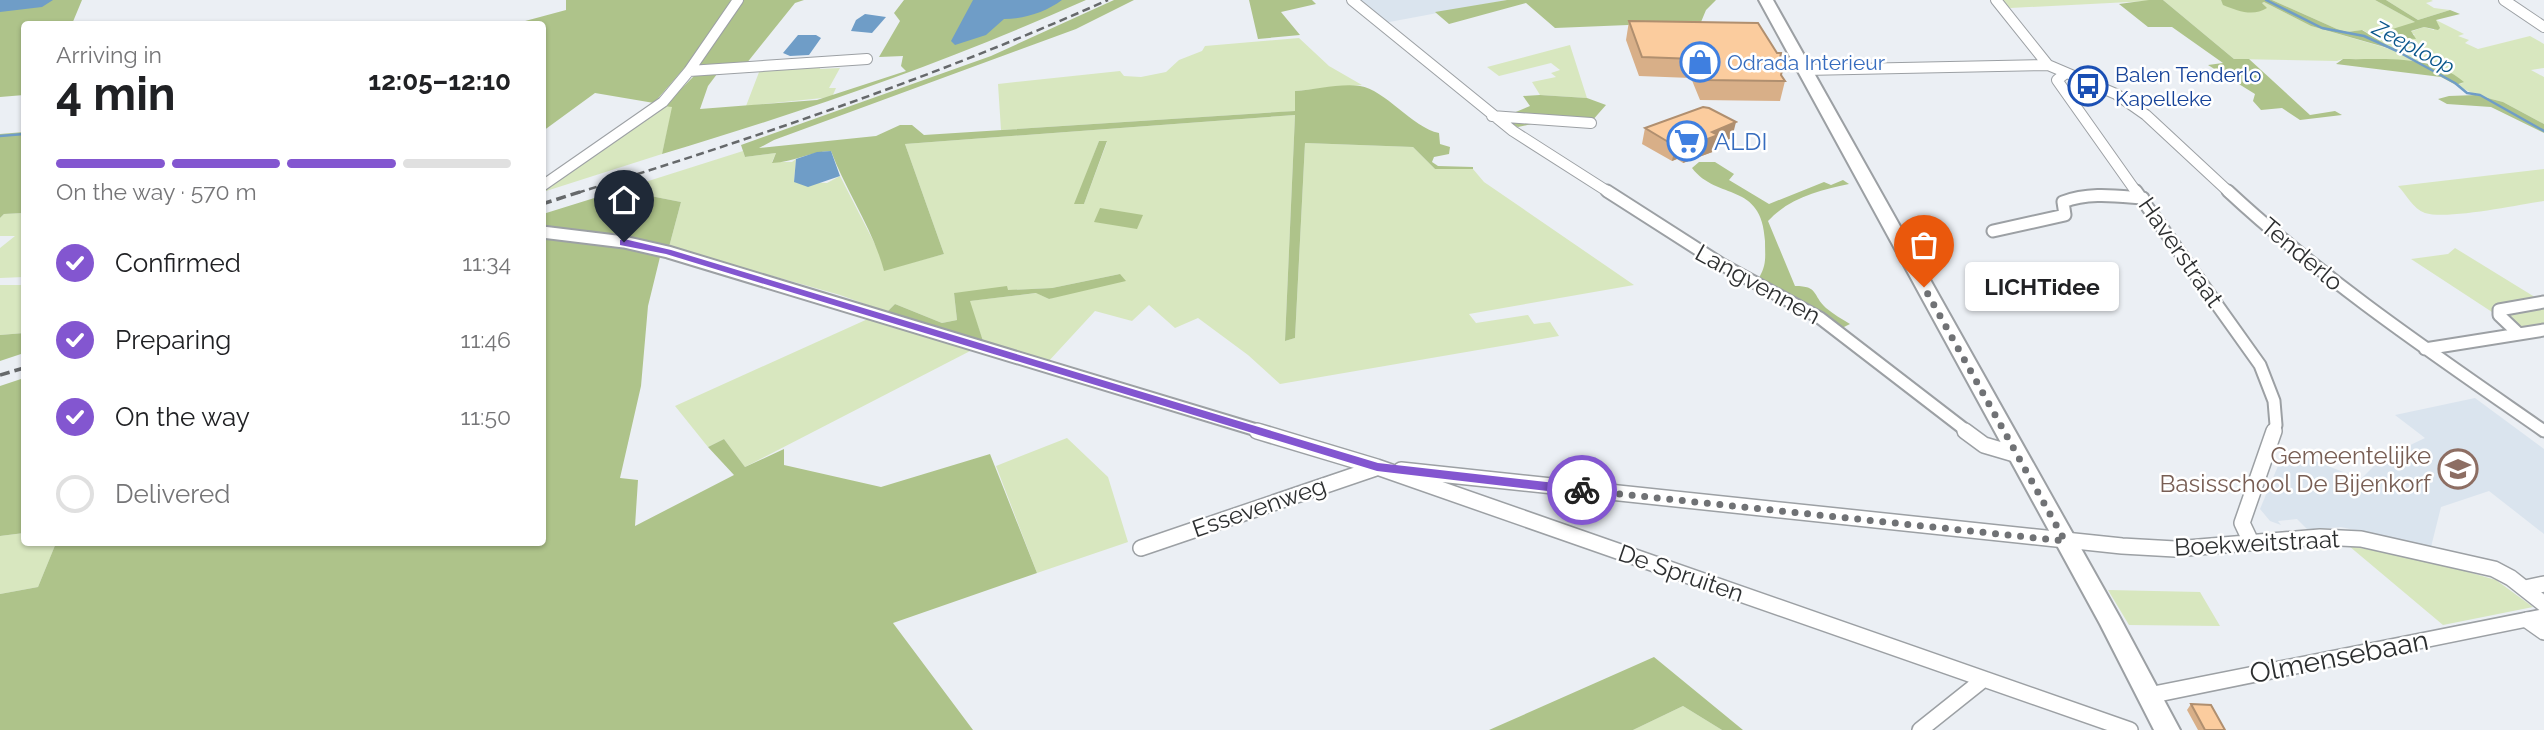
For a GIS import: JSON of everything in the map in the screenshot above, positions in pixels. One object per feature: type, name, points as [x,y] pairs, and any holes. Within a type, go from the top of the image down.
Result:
[{"type":"main road","points":[[1766,0],[2151,695],[2167,730]]},
{"type":"street","points":[[546,183],[663,102],[689,71],[738,0]]},
{"type":"street","name":"Langvennen","points":[[1352,0],[1492,116],[1702,253],[1820,318],[1974,438],[1993,450],[2018,455]]},
{"type":"street","points":[[1996,0],[2048,65]]},
{"type":"street","points":[[2504,0],[2544,27]]},
{"type":"street","points":[[689,71],[867,59]]},
{"type":"street","points":[[1805,70],[2048,65],[2066,73]]},
{"type":"street","name":"Haverstraat","points":[[2066,73],[2057,80],[2260,365],[2271,388],[2277,409],[2276,425],[2242,523],[2251,542]]},
{"type":"street","name":"Tenderlo","points":[[2066,73],[2116,94],[2146,115],[2286,244],[2370,310],[2544,431]]},
{"type":"street","points":[[1492,116],[1591,123]]},
{"type":"street","points":[[1993,231],[2065,215],[2063,202],[2069,199],[2098,195],[2143,198]]},
{"type":"street","name":"De Spruiten","points":[[546,232],[624,242],[668,252],[1377,467],[2130,730]]},
{"type":"street","points":[[2519,334],[2499,315],[2499,310],[2544,302]]},
{"type":"street","points":[[2425,349],[2544,330]]},
{"type":"street","points":[[1377,467],[2065,541]]},
{"type":"street","name":"Essevenweg","points":[[1141,548],[1377,467]]},
{"type":"street","name":"Boekweitstraat","points":[[2065,541],[2175,549],[2320,537],[2389,543],[2494,569],[2525,588],[2544,604]]},
{"type":"street","points":[[2525,588],[2544,584]]},
{"type":"street","name":"Olmensebaan","points":[[2151,695],[2535,618],[2544,632]]},
{"type":"street","points":[[1920,730],[1984,679]]},
{"type":"shaded area","points":[[1357,0],[1507,0],[1384,23]]},
{"type":"shaded area","name":"Gemeentelijke Basisschool De Bijenkorf","points":[[2475,398],[2544,449],[2544,534],[2489,491],[2441,507],[2431,547],[2341,527],[2308,530],[2297,519],[2278,521],[2281,525],[2270,521],[2260,509],[2285,449],[2361,479],[2381,459],[2425,438],[2395,415]]},
{"type":"green space","points":[[0,0],[82,0],[73,21],[21,21],[21,95],[0,97]]},
{"type":"green space","points":[[566,0],[804,0],[795,3],[746,64],[686,66],[654,103],[595,93],[546,129],[546,21],[525,21],[566,10]]},
{"type":"green space","points":[[904,0],[1086,0],[877,84],[662,154],[672,107],[664,106],[698,72],[720,70],[708,86],[700,109],[817,100],[906,71],[901,66],[903,56],[879,57],[900,21],[894,13]]},
{"type":"green space","points":[[1114,0],[1134,0],[1076,29],[774,140],[759,148],[876,136],[900,125],[912,125],[924,135],[1295,111],[1295,91],[1352,85],[1379,94],[1419,124],[1439,133],[1440,144],[1450,147],[1449,154],[1434,157],[1432,162],[1438,166],[1473,169],[1435,169],[1413,147],[1305,143],[1295,338],[1285,341],[1295,115],[905,144],[944,254],[884,271],[873,240],[831,151],[772,163],[776,153],[745,157],[741,145],[991,56]]},
{"type":"green space","points":[[1249,0],[1312,0],[1316,4],[1281,12],[1300,35],[1258,39]]},
{"type":"green space","points":[[1507,0],[1716,0],[1706,10],[1701,22],[1555,28],[1526,3],[1449,24],[1435,12]]},
{"type":"green space","points":[[2002,0],[2149,0],[2149,1],[2010,8]]},
{"type":"green space","points":[[2163,0],[2221,0],[2224,5],[2266,8],[2262,3],[2264,2],[2311,26],[2393,50],[2363,30],[2347,32],[2337,29],[2272,0],[2375,0],[2417,23],[2387,31],[2400,38],[2415,35],[2410,32],[2424,27],[2434,30],[2436,20],[2464,34],[2458,36],[2469,40],[2465,43],[2478,49],[2530,36],[2544,44],[2544,68],[2531,70],[2544,77],[2544,124],[2503,102],[2476,95],[2456,85],[2463,83],[2429,62],[2234,59]]},
{"type":"green space","points":[[2163,0],[2234,59],[2249,59],[2310,115],[2335,111],[2342,115],[2300,120],[2282,108],[2261,110],[2253,101],[2255,94],[2208,65],[2223,63],[2172,27],[2148,27],[2119,4]]},
{"type":"green space","points":[[2221,0],[2272,0],[2337,29],[2347,32],[2362,30],[2395,50],[2311,26],[2264,2],[2262,3],[2267,8],[2251,13],[2223,5]]},
{"type":"green space","points":[[2375,0],[2386,0],[2418,20],[2450,10],[2460,14],[2436,20],[2440,28],[2438,30],[2424,27],[2411,31],[2416,39],[2400,38],[2386,31],[2415,22]]},
{"type":"green space","points":[[2386,0],[2431,0],[2433,1],[2426,3],[2434,8],[2450,10],[2418,20]]},
{"type":"green space","points":[[1299,38],[1329,66],[1362,85],[1295,91],[1296,111],[1001,130],[998,84],[1120,71],[1124,76],[1141,77],[1166,72],[1179,60],[1202,51],[1205,46]]},
{"type":"green space","points":[[1570,45],[1587,98],[1540,95],[1532,82],[1556,77],[1551,73],[1560,70],[1551,63],[1499,76],[1487,67]]},
{"type":"green space","points":[[2343,59],[2407,60],[2437,67],[2464,82],[2456,85],[2441,77],[2336,64]]},
{"type":"green space","points":[[821,63],[820,69],[840,68],[829,88],[836,88],[832,97],[746,106],[761,67]]},
{"type":"green space","points":[[2476,95],[2503,102],[2544,124],[2544,133],[2491,107],[2447,104],[2438,99]]},
{"type":"green space","points":[[1523,96],[1587,98],[1606,105],[1591,122],[1536,123],[1518,127],[1501,118],[1530,106]]},
{"type":"green space","points":[[664,106],[673,106],[662,154],[546,191],[546,186]]},
{"type":"green space","points":[[1295,115],[1285,341],[1295,338],[1305,143],[1413,147],[1435,169],[1473,169],[1484,182],[1634,285],[1469,314],[1476,323],[1528,315],[1534,324],[1550,322],[1559,336],[1280,384],[1248,355],[1198,318],[1175,328],[1149,305],[1132,321],[1095,311],[1047,363],[983,341],[969,301],[1037,293],[1049,299],[1120,274],[1052,288],[954,293],[957,320],[942,323],[895,304],[887,312],[840,295],[669,247],[681,202],[620,190],[743,151],[745,157],[776,153],[772,162],[792,162],[796,159],[794,182],[827,183],[840,176],[880,254],[884,270],[944,254],[905,144]],"holes":[[[1099,141],[1107,142],[1084,204],[1075,204]]]},
{"type":"green space","points":[[21,132],[21,213],[4,214],[0,218],[0,134]]},
{"type":"green space","points":[[1099,141],[1107,141],[1084,204],[1074,204]]},
{"type":"green space","points":[[1699,162],[1715,162],[1734,174],[1729,180],[1769,204],[1824,182],[1831,185],[1843,180],[1849,184],[1816,192],[1795,201],[1768,221],[1795,286],[1812,290],[1826,308],[1850,324],[1842,328],[1759,278],[1764,264],[1765,241],[1762,222],[1756,209],[1737,194],[1702,178],[1692,168]]},
{"type":"green space","points":[[2544,169],[2544,201],[2449,215],[2421,211],[2398,186]]},
{"type":"green space","points":[[620,190],[681,202],[669,247],[660,257],[648,306],[641,386],[620,478],[638,480],[635,526],[734,475],[708,447],[724,439],[745,467],[784,449],[784,465],[881,487],[990,454],[1037,573],[893,623],[973,730],[0,730],[0,594],[38,587],[55,546],[546,546],[546,213]]},
{"type":"green space","points":[[1100,208],[1143,215],[1137,229],[1094,222]]},
{"type":"green space","points":[[21,213],[21,277],[0,278],[0,248],[15,236],[0,236],[0,218],[4,214]]},
{"type":"green space","points":[[2455,248],[2538,299],[2495,306],[2492,312],[2411,259],[2448,254]]},
{"type":"green space","points":[[1120,274],[1126,281],[1049,299],[1036,293],[970,301],[983,341],[887,312],[895,304],[942,323],[957,320],[954,293],[1007,286],[1008,290],[1052,288]]},
{"type":"green space","points":[[0,285],[21,285],[21,333],[0,335]]},
{"type":"green space","points":[[2544,305],[2544,325],[2523,328],[2505,313]]},
{"type":"green space","points":[[870,318],[974,349],[745,467],[724,439],[708,447],[675,406]]},
{"type":"green space","points":[[21,333],[21,354],[0,361],[0,335]]},
{"type":"green space","points":[[21,379],[21,533],[0,536],[0,386]]},
{"type":"green space","points":[[1067,438],[1108,477],[1128,542],[1037,573],[996,466]]},
{"type":"green space","points":[[21,533],[21,546],[55,546],[38,587],[0,594],[0,536]]},
{"type":"green space","points":[[2349,546],[2423,559],[2496,580],[2533,607],[2443,625]]},
{"type":"green space","points":[[2108,590],[2200,592],[2220,626],[2129,625]]},
{"type":"green space","points":[[1654,657],[1743,730],[1722,730],[1683,706],[1633,730],[1489,730]]},
{"type":"green space","points":[[1683,706],[1722,730],[1633,730]]},
{"type":"water","points":[[0,0],[53,0],[42,7],[0,12]]},
{"type":"water","points":[[973,0],[1062,0],[1034,14],[1004,19],[986,35],[955,45],[951,41]]},
{"type":"water","points":[[865,14],[886,17],[872,33],[851,31],[856,20]]},
{"type":"water","points":[[798,35],[816,35],[821,38],[809,55],[790,56],[783,53]]},
{"type":"water","points":[[831,151],[840,176],[808,187],[794,182],[796,159],[817,152]]},
{"type":"building","points":[[1629,21],[1758,23],[1777,53],[1781,53],[1780,58],[1784,62],[1781,75],[1785,81],[1705,80],[1695,59],[1642,57]]},
{"type":"building","points":[[1703,107],[1736,122],[1712,132],[1718,135],[1687,147],[1680,144],[1675,146],[1645,128]]},
{"type":"building","points":[[2191,704],[2211,705],[2225,730],[2205,730]]},
{"type":"waterway","name":"Zeeploop","points":[[2266,0],[2322,28],[2364,36],[2397,51],[2455,83],[2467,93],[2480,95],[2544,131]]},
{"type":"waterway","points":[[0,136],[21,134]]},
{"type":"railway","points":[[577,193],[846,104],[978,55],[1108,0]]},
{"type":"railway","points":[[546,203],[583,191]]},
{"type":"railway","points":[[0,375],[21,369]]},
{"type":"way so far","points":[[1582,490],[2065,541],[1924,287]]},
{"type":"place","name":"Odrada Interieur","points":[[1700,62]]},
{"type":"place","name":"Balen Tenderlo Kapelleke","points":[[2088,86]]},
{"type":"place","name":"ALDI","points":[[1687,141]]},
{"type":"place","name":"LICHTidee","points":[[1924,287]]},
{"type":"place","name":"Gemeentelijke Basisschool De Bijenkorf","points":[[2458,469]]},
{"type":"route","points":[[624,242],[668,252],[1377,467],[1582,490]]}]
